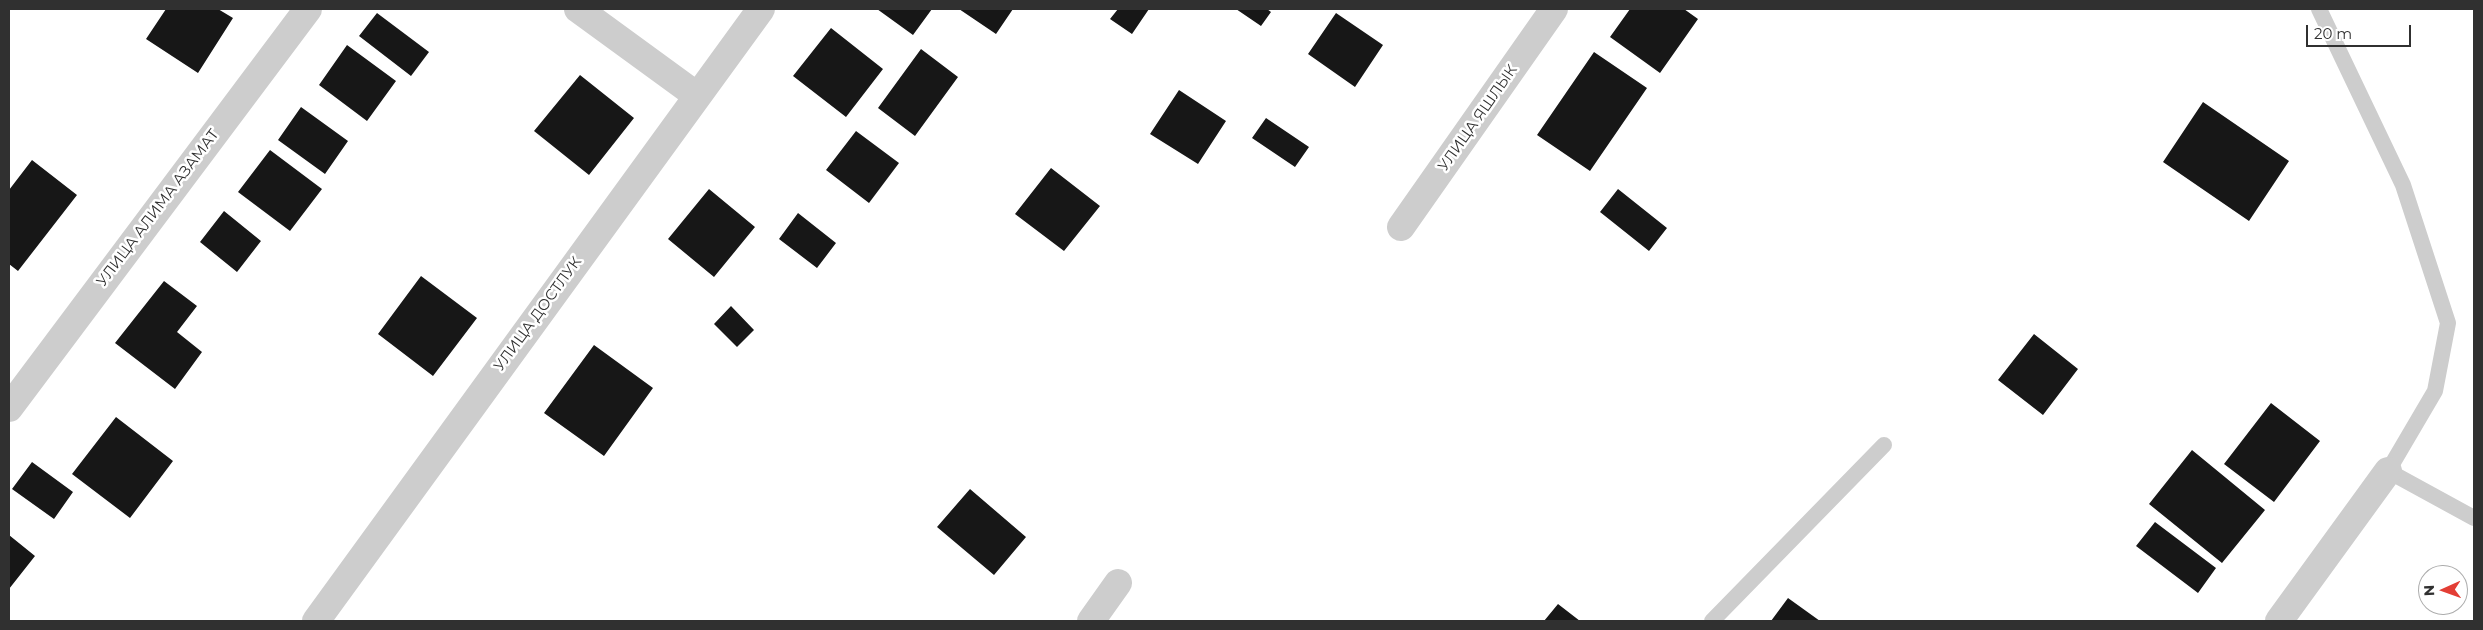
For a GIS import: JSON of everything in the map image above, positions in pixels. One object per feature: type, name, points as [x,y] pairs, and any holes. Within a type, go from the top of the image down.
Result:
[{"type":"street","name":"УЛИЦА АЛИМА АЗАМАТ","points":[[9,408],[308,9]]},
{"type":"street","points":[[578,9],[696,95]]},
{"type":"street","name":"УЛИЦА ДОСТЛУК","points":[[316,621],[696,95],[761,9]]},
{"type":"street","name":"УЛИЦА ЯШЛЫК","points":[[1401,227],[1554,9]]},
{"type":"street","points":[[2279,621],[2388,471]]},
{"type":"street","points":[[1091,621],[1118,582]]},
{"type":"lane","points":[[2319,9],[2403,185],[2448,323],[2436,391],[2388,471],[2474,518]]},
{"type":"lane","points":[[1712,621],[1884,445]]},
{"type":"building","points":[[166,9],[218,9],[233,18],[198,73],[146,39]]},
{"type":"building","points":[[877,9],[932,9],[913,35]]},
{"type":"building","points":[[959,9],[1013,9],[996,34]]},
{"type":"building","points":[[1118,9],[1149,9],[1132,34],[1110,19]]},
{"type":"building","points":[[1236,9],[1267,9],[1271,12],[1261,26]]},
{"type":"building","points":[[1630,9],[1684,9],[1698,19],[1660,73],[1610,37]]},
{"type":"building","points":[[377,13],[429,52],[411,76],[359,36]]},
{"type":"building","points":[[1336,13],[1383,45],[1355,87],[1308,54]]},
{"type":"building","points":[[831,28],[883,69],[846,117],[793,76]]},
{"type":"building","points":[[347,45],[396,81],[367,121],[319,85]]},
{"type":"building","points":[[921,49],[958,77],[915,136],[878,108]]},
{"type":"building","points":[[1594,52],[1647,88],[1590,171],[1537,135]]},
{"type":"building","points":[[580,75],[634,118],[589,175],[534,131]]},
{"type":"building","points":[[1179,90],[1226,121],[1198,164],[1150,134]]},
{"type":"building","points":[[2203,102],[2289,161],[2249,221],[2163,162]]},
{"type":"building","points":[[301,107],[348,141],[325,174],[278,140]]},
{"type":"building","points":[[1266,118],[1309,147],[1295,167],[1252,138]]},
{"type":"building","points":[[856,131],[899,163],[869,203],[826,170]]},
{"type":"building","points":[[270,150],[322,189],[290,231],[238,192]]},
{"type":"building","points":[[32,160],[77,195],[18,271],[9,264],[9,190]]},
{"type":"building","points":[[1051,168],[1100,206],[1064,251],[1015,214]]},
{"type":"building","points":[[709,189],[755,227],[714,277],[668,239]]},
{"type":"building","points":[[1618,189],[1667,228],[1649,251],[1600,212]]},
{"type":"building","points":[[224,211],[261,241],[237,272],[200,242]]},
{"type":"building","points":[[798,213],[836,243],[817,268],[779,239]]},
{"type":"building","points":[[421,276],[477,318],[433,376],[378,334]]},
{"type":"building","points":[[164,281],[197,306],[177,332],[202,352],[175,389],[115,343]]},
{"type":"building","points":[[731,306],[754,330],[737,347],[714,324]]},
{"type":"building","points":[[2034,334],[2078,369],[2043,415],[1998,380]]},
{"type":"building","points":[[594,345],[653,388],[604,456],[544,413]]},
{"type":"building","points":[[2271,403],[2320,441],[2274,502],[2224,464]]},
{"type":"building","points":[[116,417],[173,461],[130,518],[72,474]]},
{"type":"building","points":[[2192,450],[2265,510],[2222,563],[2149,504]]},
{"type":"building","points":[[32,462],[73,492],[54,519],[12,489]]},
{"type":"building","points":[[970,489],[1026,537],[994,575],[937,527]]},
{"type":"building","points":[[2155,522],[2216,568],[2198,593],[2136,546]]},
{"type":"building","points":[[9,535],[35,556],[9,589]]},
{"type":"building","points":[[1788,598],[1820,621],[1771,621]]},
{"type":"building","points":[[1558,604],[1580,621],[1544,621]]}]
